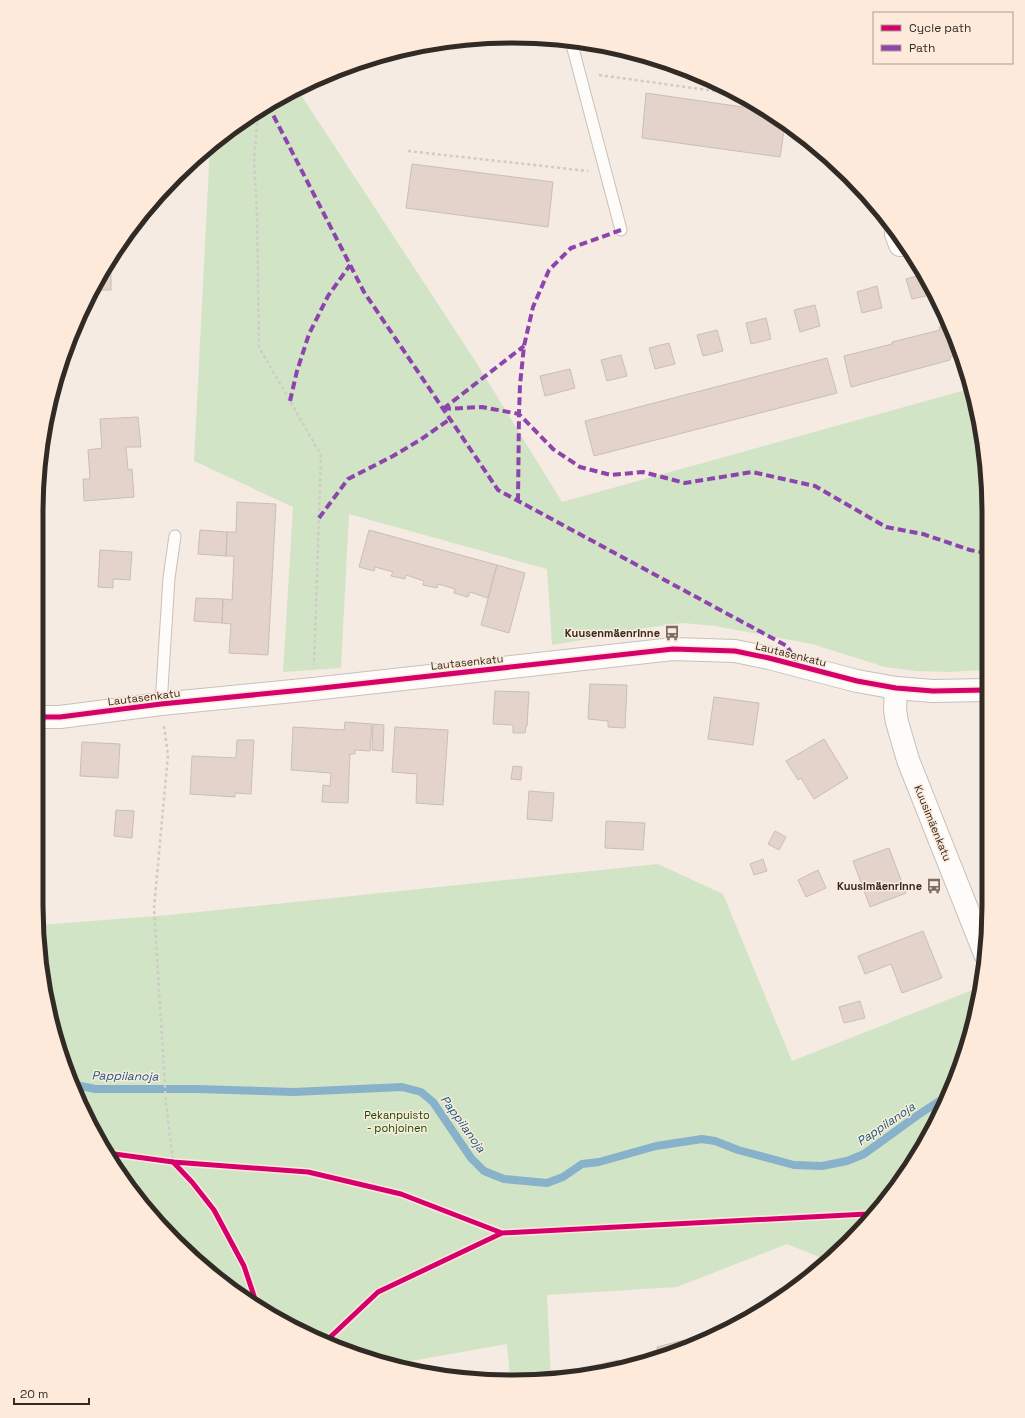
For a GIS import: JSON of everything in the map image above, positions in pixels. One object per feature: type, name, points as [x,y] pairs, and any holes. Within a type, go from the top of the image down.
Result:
[{"type":"street","name":"Lautasenkatu","points":[[43,717],[60,717],[161,704],[673,650],[735,651],[769,658],[857,681],[896,688]]},
{"type":"street","points":[[896,688],[933,691],[982,690]]},
{"type":"street","name":"Kuusimäenkatu","points":[[896,688],[896,722],[906,754],[980,942]]},
{"type":"lane","points":[[572,47],[621,230]]},
{"type":"lane","points":[[161,704],[170,578],[175,536]]},
{"type":"path","points":[[579,73],[722,92]]},
{"type":"path","points":[[257,119],[254,161],[257,213],[259,347],[321,455],[313,689]]},
{"type":"path","points":[[408,151],[606,174]]},
{"type":"path","points":[[161,704],[168,755],[154,908],[164,1079],[173,1162]]},
{"type":"path","points":[[165,1161],[173,1162],[179,1165]]},
{"type":"green space","points":[[300,94],[474,359],[562,502],[966,390],[978,451],[981,482],[982,670],[948,672],[916,671],[885,667],[812,644],[715,626],[683,623],[638,629],[614,635],[552,645],[547,569],[349,514],[341,668],[283,672],[293,507],[194,461],[210,155],[252,122]]},
{"type":"green space","name":"Pekanpuisto - pohjoinen","points":[[658,864],[723,894],[792,1061],[974,989],[966,1027],[957,1056],[934,1113],[919,1140],[885,1191],[865,1215],[822,1258],[787,1244],[677,1287],[547,1295],[551,1373],[510,1375],[507,1344],[405,1362],[362,1350],[305,1327],[252,1296],[227,1278],[181,1237],[140,1191],[122,1166],[91,1113],[68,1056],[52,997],[47,967],[44,925],[169,915]]},
{"type":"building","points":[[646,93],[751,108],[784,130],[780,157],[642,138]]},
{"type":"building","points":[[412,164],[553,182],[548,227],[406,208]]},
{"type":"building","points":[[111,270],[111,290],[99,290]]},
{"type":"building","points":[[918,276],[929,295],[912,299],[906,279]]},
{"type":"building","points":[[877,286],[882,308],[862,313],[857,292]]},
{"type":"building","points":[[815,305],[820,326],[800,332],[794,310]]},
{"type":"building","points":[[766,318],[771,339],[751,344],[746,323]]},
{"type":"building","points":[[943,326],[955,356],[950,357],[950,360],[851,387],[844,356],[940,330],[939,327]]},
{"type":"building","points":[[717,330],[723,351],[703,356],[697,335]]},
{"type":"building","points":[[669,343],[675,364],[655,369],[649,348]]},
{"type":"building","points":[[621,355],[627,376],[607,381],[601,360]]},
{"type":"building","points":[[827,358],[837,393],[594,456],[585,421]]},
{"type":"building","points":[[570,369],[575,388],[545,396],[540,376]]},
{"type":"building","points":[[138,417],[141,447],[126,447],[128,470],[132,469],[134,497],[84,501],[83,479],[90,479],[88,450],[102,448],[100,419]]},
{"type":"building","points":[[237,502],[276,504],[268,655],[229,653],[231,624],[222,623],[223,599],[232,600],[234,556],[226,556],[227,532],[236,532]]},
{"type":"building","points":[[200,530],[227,532],[226,556],[198,554]]},
{"type":"building","points":[[369,530],[497,565],[488,598],[470,592],[468,597],[454,593],[455,589],[438,584],[437,588],[423,585],[424,581],[406,575],[405,579],[391,576],[393,572],[375,567],[374,571],[359,567]]},
{"type":"building","points":[[100,550],[132,552],[130,580],[113,579],[113,588],[98,587]]},
{"type":"building","points":[[497,565],[525,573],[509,633],[481,625]]},
{"type":"building","points":[[196,598],[223,599],[222,623],[194,621]]},
{"type":"building","points":[[590,684],[627,685],[625,728],[608,727],[608,721],[588,719]]},
{"type":"building","points":[[495,691],[529,692],[527,726],[525,733],[513,733],[513,725],[493,724]]},
{"type":"building","points":[[714,697],[759,703],[753,745],[708,739]]},
{"type":"building","points":[[345,722],[372,724],[370,751],[355,750],[355,754],[350,754],[348,803],[322,802],[323,785],[330,786],[331,773],[291,770],[293,727],[344,730]]},
{"type":"building","points":[[373,724],[384,725],[383,751],[372,750]]},
{"type":"building","points":[[395,727],[448,730],[443,805],[416,803],[417,774],[392,772]]},
{"type":"building","points":[[824,739],[848,778],[814,799],[801,778],[798,780],[786,761]]},
{"type":"building","points":[[237,740],[254,740],[251,794],[235,793],[235,797],[190,794],[192,756],[236,758]]},
{"type":"building","points":[[82,742],[120,744],[118,778],[80,776]]},
{"type":"building","points":[[513,766],[522,767],[521,780],[511,779]]},
{"type":"building","points":[[529,791],[554,793],[552,821],[527,819]]},
{"type":"building","points":[[116,810],[134,811],[132,838],[114,836]]},
{"type":"building","points":[[606,821],[645,823],[643,850],[605,848]]},
{"type":"building","points":[[775,831],[786,837],[779,850],[768,844]]},
{"type":"building","points":[[889,848],[906,893],[870,907],[853,861]]},
{"type":"building","points":[[763,859],[767,871],[754,875],[750,864]]},
{"type":"building","points":[[818,870],[826,888],[806,897],[798,880]]},
{"type":"building","points":[[923,931],[942,978],[902,993],[891,964],[865,974],[858,956]]},
{"type":"building","points":[[860,1001],[865,1018],[844,1023],[839,1007]]},
{"type":"building","points":[[692,1338],[692,1339],[658,1351],[657,1347]]},
{"type":"building","points":[[619,1360],[620,1362],[588,1369],[588,1367]]},
{"type":"waterway","name":"Pappilanoja","points":[[79,1086],[95,1089],[196,1089],[294,1092],[402,1087],[421,1092],[433,1102],[471,1158],[484,1171],[504,1179],[547,1183],[563,1177],[582,1164],[599,1162],[656,1146],[702,1139],[715,1141],[738,1150],[794,1165],[822,1166],[847,1161],[864,1154],[939,1101]]},
{"type":"marked path","points":[[271,110],[364,292],[498,490],[787,646],[798,665]]},
{"type":"marked path","points":[[621,230],[571,248],[549,270],[533,307],[524,346],[519,414],[553,449],[580,467],[611,475],[643,472],[685,483],[752,472],[815,486],[886,527],[923,534],[970,550],[982,552]]},
{"type":"marked path","points":[[290,401],[297,371],[309,334],[328,296],[350,265]]},
{"type":"marked path","points":[[443,409],[524,346]]},
{"type":"marked path","points":[[443,409],[482,407],[519,414],[518,501]]},
{"type":"marked path","points":[[319,518],[348,479],[393,456],[420,440],[450,419]]},
{"type":"cycle path","points":[[43,717],[60,717],[161,704],[313,689],[673,649],[735,651],[769,658],[857,681],[896,688],[933,691],[982,690]]},
{"type":"cycle path","points":[[115,1154],[173,1162],[308,1172],[401,1194],[502,1233],[866,1214]]},
{"type":"cycle path","points":[[173,1162],[192,1182],[214,1210],[244,1266],[255,1298]]},
{"type":"cycle path","points":[[330,1338],[378,1292],[502,1233]]},
{"type":"place","name":"Kuusenmäenrinne","points":[[672,633]]},
{"type":"place","name":"Kuusimäenrinne","points":[[934,886]]}]
